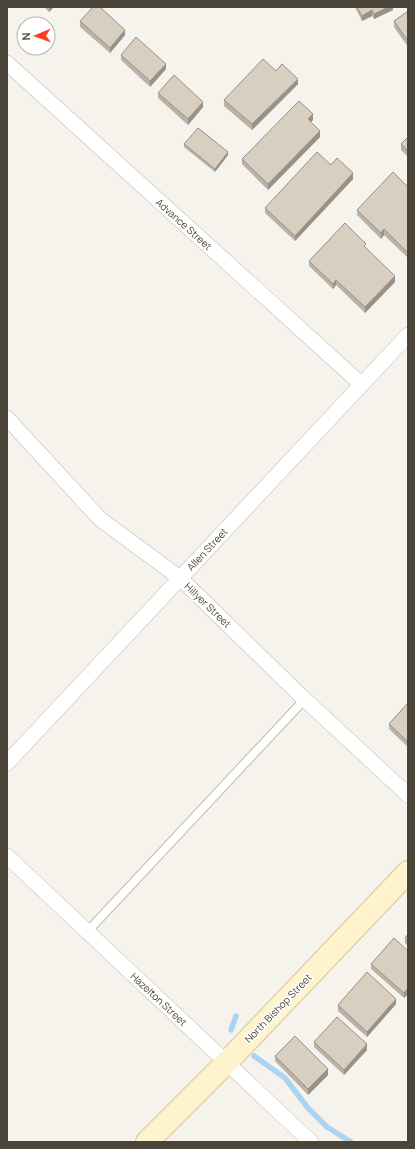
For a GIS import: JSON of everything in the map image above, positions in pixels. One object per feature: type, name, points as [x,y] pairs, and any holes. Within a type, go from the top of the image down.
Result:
[{"type":"street","name":"Advance Street","points":[[7,63],[361,384]]},
{"type":"street","name":"Allen Street","points":[[7,763],[361,384],[408,336]]},
{"type":"street","name":"Hillyer Street","points":[[7,418],[100,519],[180,578],[305,700],[408,796]]},
{"type":"street","name":"Hazelton Street","points":[[7,856],[311,1142]]},
{"type":"street","name":"North Bishop Street","points":[[147,1142],[226,1063],[408,872]]},
{"type":"lane","points":[[87,932],[305,700]]},
{"type":"building","points":[[93,7],[100,7],[125,30],[110,48],[80,21]]},
{"type":"building","points":[[357,7],[388,7],[374,14],[372,10],[362,16]]},
{"type":"building","points":[[408,11],[408,41],[394,21]]},
{"type":"building","points":[[136,37],[166,64],[150,81],[121,55]]},
{"type":"building","points":[[263,59],[276,71],[282,64],[298,79],[252,124],[224,100]]},
{"type":"building","points":[[174,75],[203,102],[188,119],[158,93]]},
{"type":"building","points":[[299,101],[313,114],[308,119],[320,131],[268,184],[242,159]]},
{"type":"building","points":[[198,128],[228,152],[215,169],[184,144]]},
{"type":"building","points":[[408,137],[408,151],[401,144]]},
{"type":"building","points":[[317,152],[331,165],[337,158],[353,173],[295,236],[265,208]]},
{"type":"building","points":[[393,172],[408,187],[408,253],[384,229],[381,233],[357,210]]},
{"type":"building","points":[[345,223],[366,244],[364,246],[395,276],[365,307],[336,280],[333,284],[309,261]]},
{"type":"building","points":[[408,703],[408,742],[389,724]]},
{"type":"building","points":[[408,934],[408,941],[405,938]]},
{"type":"building","points":[[394,938],[408,951],[408,988],[404,993],[371,964]]},
{"type":"building","points":[[367,972],[396,999],[367,1032],[338,1005]]},
{"type":"building","points":[[337,1017],[367,1044],[344,1070],[314,1042]]},
{"type":"building","points":[[295,1036],[328,1069],[308,1089],[275,1056]]},
{"type":"waterway","points":[[231,1030],[236,1016]]},
{"type":"waterway","points":[[254,1056],[285,1078],[308,1108],[327,1127],[351,1142]]}]
